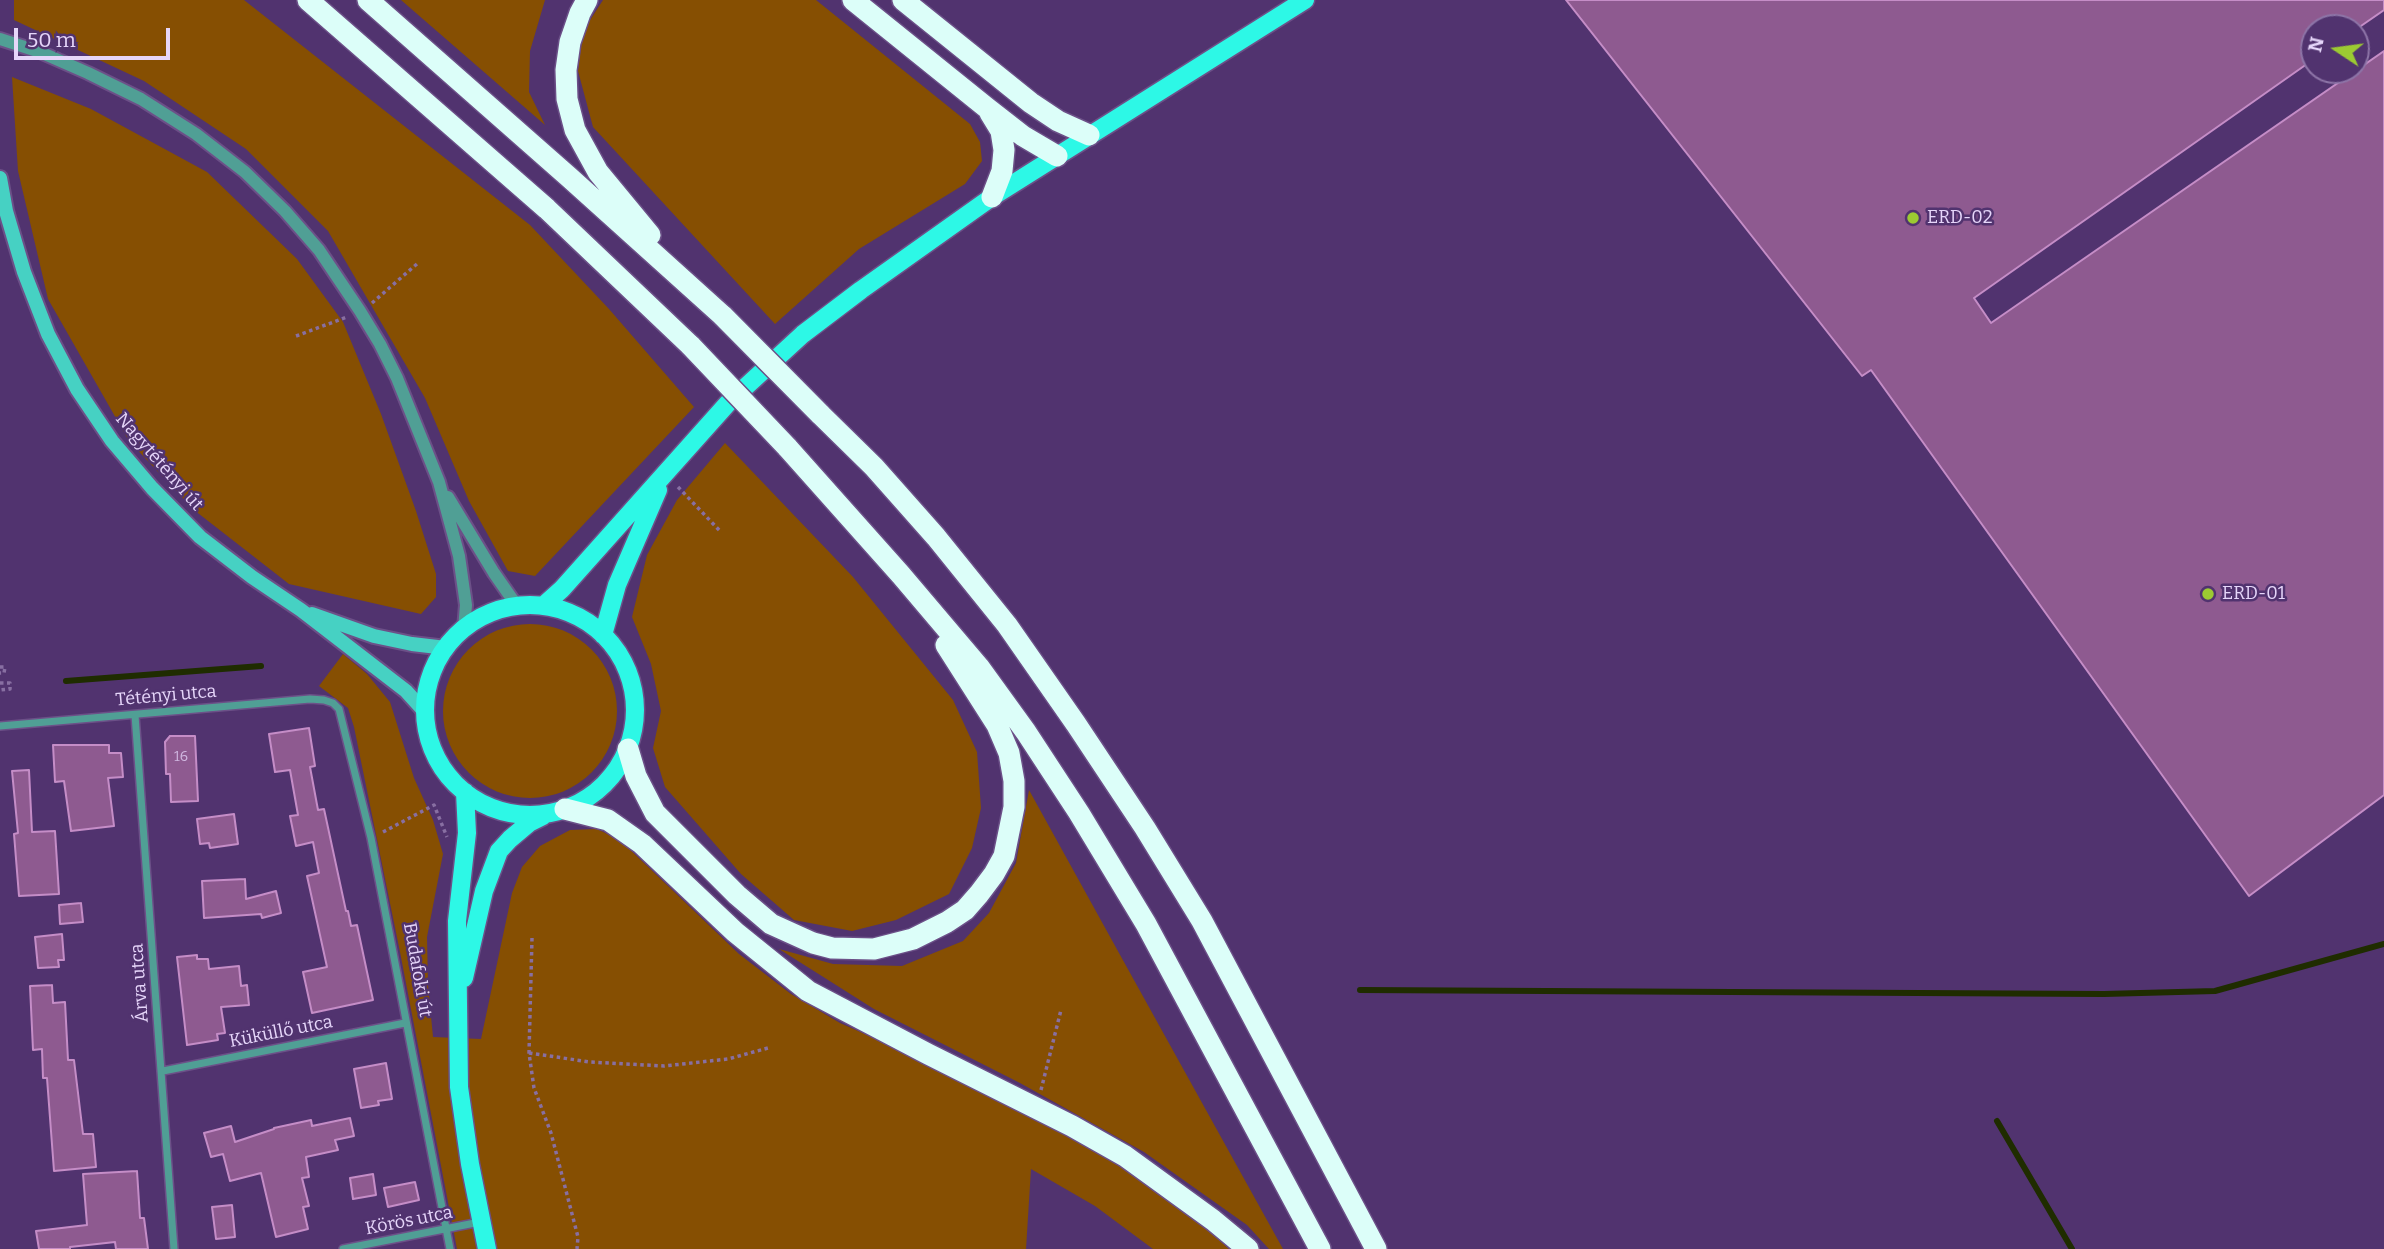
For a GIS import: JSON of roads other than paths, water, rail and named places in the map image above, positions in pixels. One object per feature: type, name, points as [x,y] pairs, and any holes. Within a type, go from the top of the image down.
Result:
[{"type":"highway","points":[[308,0],[547,209],[691,346],[787,447],[979,667],[1079,813],[1146,924],[1320,1249]]},
{"type":"highway","points":[[368,0],[723,316],[874,467],[936,537],[1007,625],[1145,828],[1202,921],[1376,1249]]},
{"type":"highway","points":[[587,0],[570,42],[566,70],[567,99],[575,131],[598,172],[695,290]]},
{"type":"highway","points":[[853,0],[1023,136],[1056,156]]},
{"type":"highway","points":[[903,0],[1031,103],[1058,121],[1089,135]]},
{"type":"highway","points":[[1031,103],[1047,127],[1056,156]]},
{"type":"highway","points":[[987,108],[1001,131],[1004,150],[1002,171],[992,197]]},
{"type":"highway","points":[[628,748],[636,776],[655,813],[737,895],[771,924],[813,943],[855,950],[894,945],[934,931],[965,910],[994,874],[1004,856],[1014,807],[1014,781],[1009,753],[998,725],[901,575]]},
{"type":"highway","points":[[557,811],[608,820],[642,844],[735,932],[808,991],[1125,1156],[1203,1212],[1248,1249]]},
{"type":"main road","points":[[543,606],[562,589],[729,403],[757,374],[803,334],[992,197],[1305,0]]},
{"type":"main road","name":"Nagytétényi út","points":[[0,178],[6,211],[24,272],[48,334],[77,389],[111,440],[152,488],[200,537],[406,691],[425,712]]},
{"type":"main road","points":[[603,635],[617,585],[665,474]]},
{"type":"main road","points":[[517,606],[543,606],[575,616],[603,635],[617,650],[633,688],[635,718],[628,748],[603,786],[585,800],[557,811],[514,814],[479,802],[465,792],[440,765],[425,712],[430,678],[446,648],[464,629],[498,610],[517,606]]},
{"type":"main road","name":"Nagytétényi út","points":[[301,610],[374,636],[446,648]]},
{"type":"main road","name":"Budafoki út","points":[[465,792],[467,833],[457,920],[456,958],[460,1003],[460,1087],[487,1249]]},
{"type":"main road","name":"Budafoki út","points":[[460,1003],[478,912],[499,851],[529,823],[557,811]]},
{"type":"street","points":[[0,39],[40,52],[88,73],[141,99],[196,134],[245,172],[285,211],[318,250],[360,310],[397,378],[439,482],[459,556],[466,605],[464,629]]},
{"type":"street","points":[[439,482],[517,606]]},
{"type":"street","name":"Tétényi utca","points":[[0,726],[310,699],[333,703]]},
{"type":"street","name":"Budafoki út","points":[[333,703],[340,709],[371,838],[450,1249]]},
{"type":"street","name":"Árva utca","points":[[135,715],[174,1249]]},
{"type":"street","name":"Küküllő utca","points":[[163,1071],[405,1023]]},
{"type":"street","name":"Körös utca","points":[[343,1249],[481,1222]]},
{"type":"waterway","points":[[66,681],[261,666]]},
{"type":"waterway","points":[[1360,990],[2104,994],[2215,991],[2384,944]]},
{"type":"waterway","points":[[1997,1121],[2072,1249]]},
{"type":"place","name":"ERD-02","points":[[1913,218]]},
{"type":"place","name":"ERD-01","points":[[2208,594]]}]
